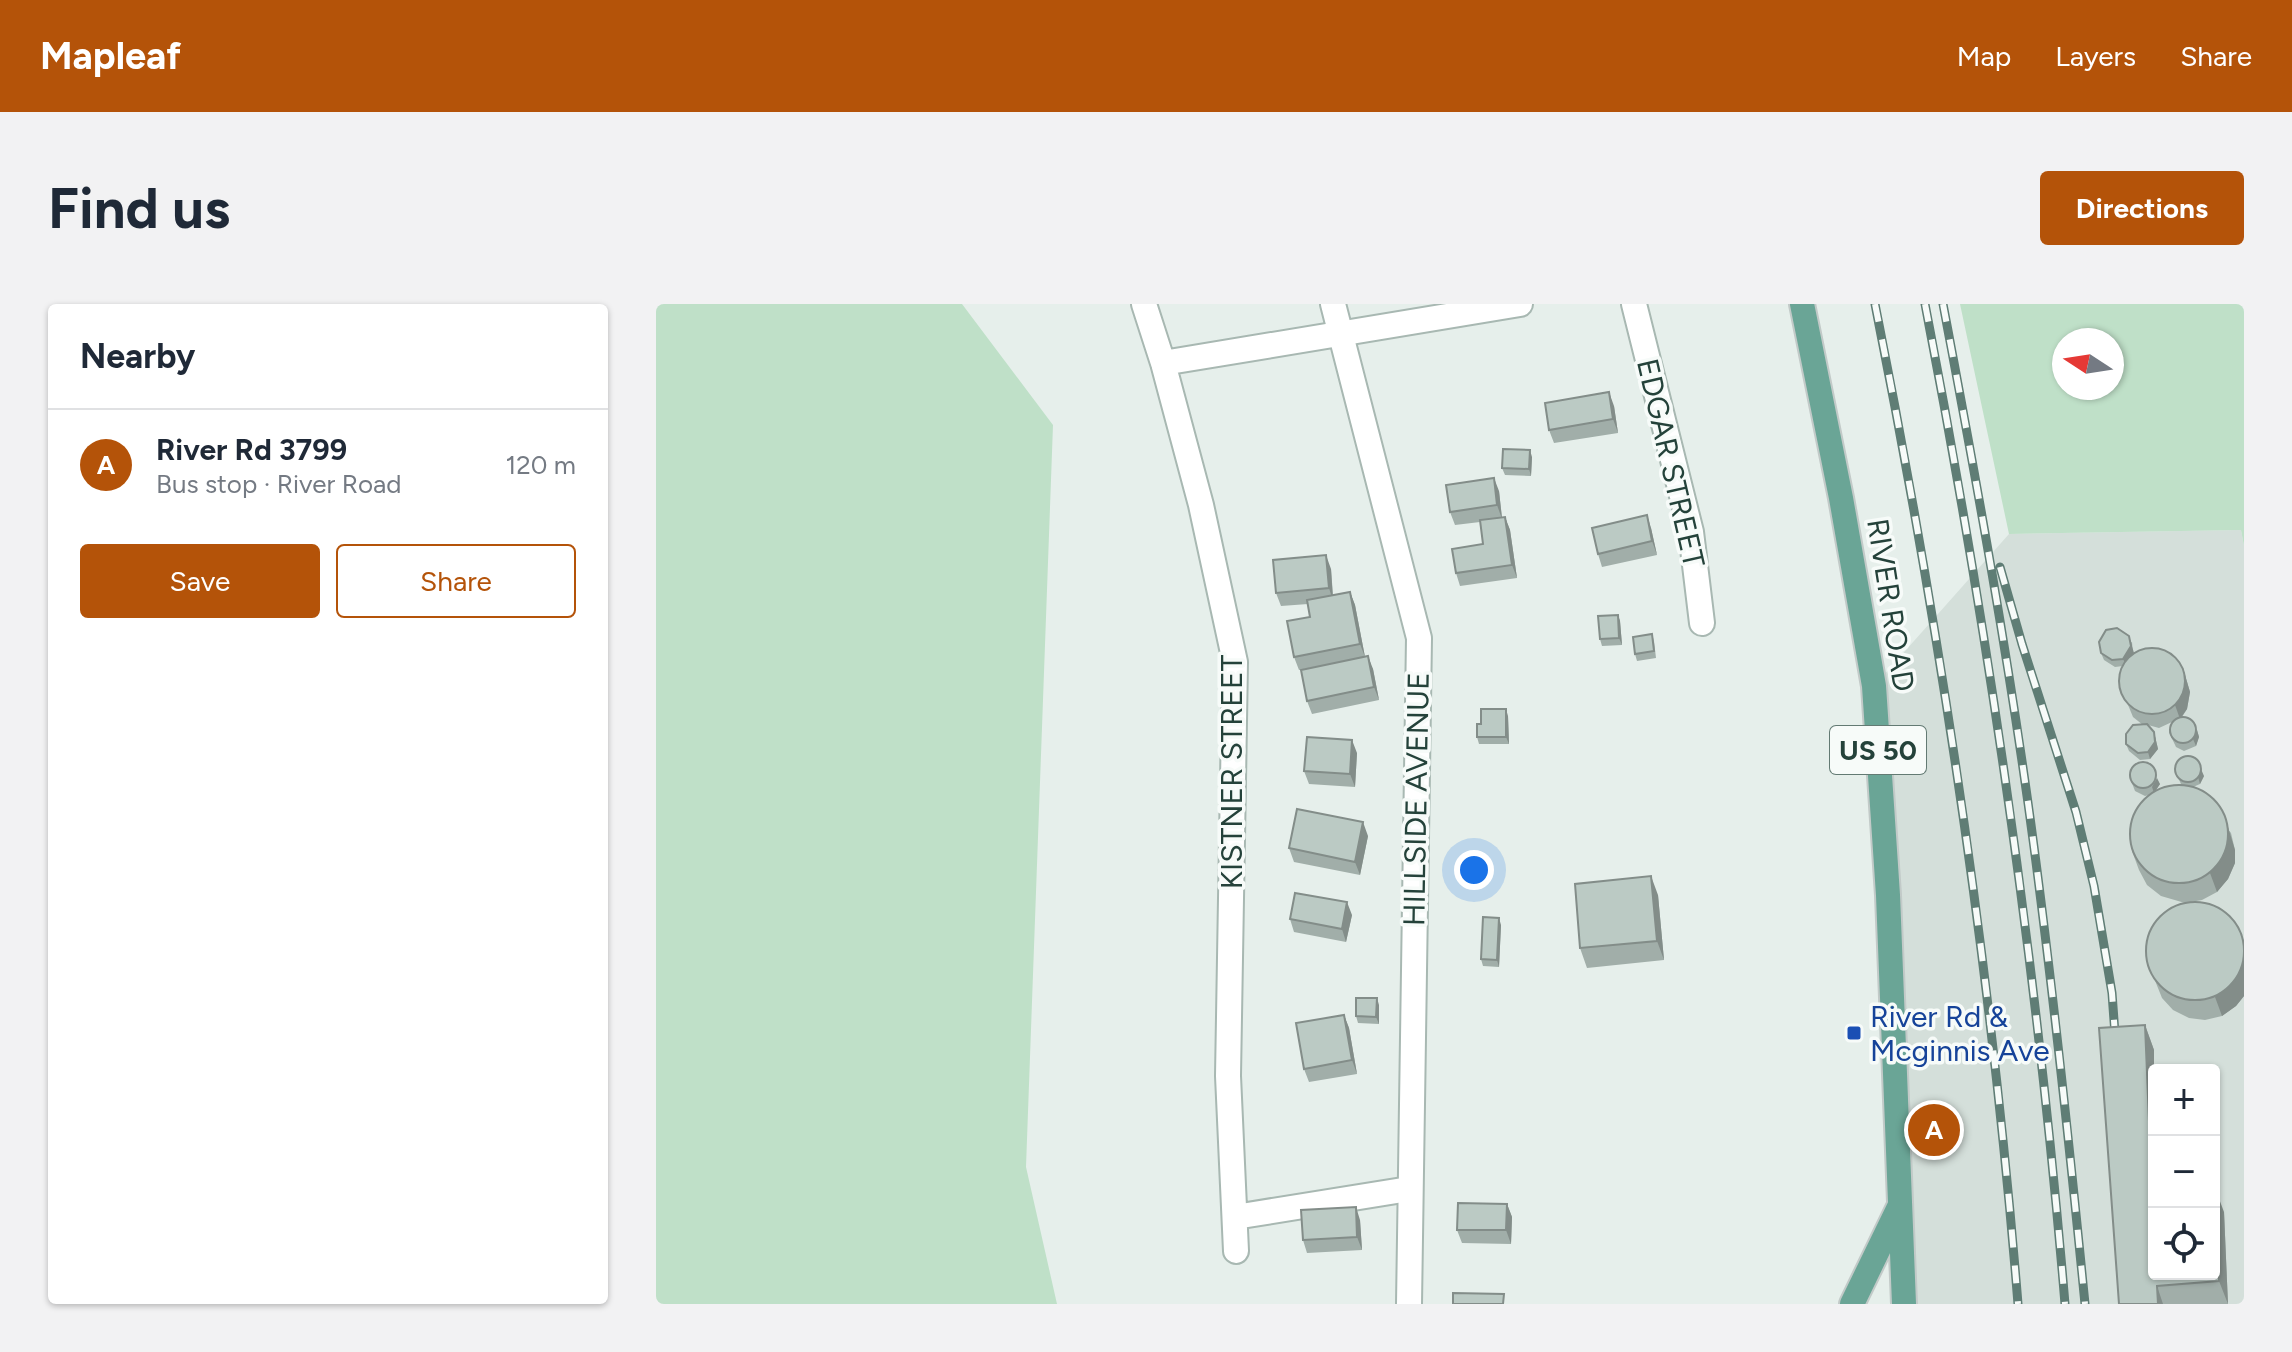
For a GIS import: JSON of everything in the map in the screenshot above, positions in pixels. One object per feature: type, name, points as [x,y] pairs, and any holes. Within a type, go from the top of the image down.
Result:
[{"type":"main road","name":"RIVER ROAD","points":[[1802,304],[1874,686],[1888,895],[1904,1304]]},
{"type":"main road","points":[[1852,1304],[1901,1202]]},
{"type":"street","name":"KISTNER STREET","points":[[1144,304],[1201,505],[1235,662],[1228,1076],[1236,1251]]},
{"type":"street","name":"HILLSIDE AVENUE","points":[[1333,304],[1419,638],[1409,1304]]},
{"type":"street","points":[[1163,363],[1520,304]]},
{"type":"street","name":"EDGAR STREET","points":[[1634,304],[1691,532],[1702,623]]},
{"type":"street","points":[[1235,1217],[1409,1189]]},
{"type":"shaded area","points":[[2241,530],[2244,546],[2244,1304],[1904,1304],[1874,686],[2009,534]]},
{"type":"green space","points":[[656,304],[962,304],[1053,425],[1026,1167],[1057,1304],[656,1304]]},
{"type":"green space","points":[[1960,304],[2244,304],[2244,546],[2241,530],[2009,534]]},
{"type":"building","points":[[1609,392],[1613,419],[1549,430],[1545,403]]},
{"type":"building","points":[[1503,449],[1530,450],[1529,469],[1502,468]]},
{"type":"building","points":[[1494,478],[1497,505],[1450,512],[1446,485]]},
{"type":"building","points":[[1647,515],[1652,541],[1598,554],[1592,528]]},
{"type":"building","points":[[1505,517],[1512,565],[1456,573],[1452,549],[1483,544],[1480,520]]},
{"type":"building","points":[[1326,555],[1329,588],[1276,593],[1273,560]]},
{"type":"building","points":[[1350,592],[1360,644],[1294,657],[1287,621],[1310,617],[1307,600]]},
{"type":"building","points":[[1618,615],[1619,638],[1600,639],[1598,616]]},
{"type":"building","points":[[2117,628],[2129,636],[2131,646],[2123,659],[2112,660],[2101,653],[2099,642],[2106,630]]},
{"type":"building","points":[[1652,634],[1654,651],[1635,654],[1633,637]]},
{"type":"building","points":[[2152,648],[2165,651],[2175,658],[2182,668],[2185,681],[2182,694],[2175,704],[2165,711],[2152,714],[2139,711],[2129,704],[2122,694],[2119,681],[2122,668],[2129,658],[2139,651]]},
{"type":"building","points":[[1368,656],[1374,687],[1307,701],[1301,670]]},
{"type":"building","points":[[1481,709],[1506,709],[1506,737],[1477,737]]},
{"type":"building","points":[[2183,717],[2192,721],[2196,730],[2192,739],[2183,743],[2174,739],[2170,730],[2174,721]]},
{"type":"building","points":[[2147,724],[2154,732],[2155,742],[2148,752],[2138,753],[2126,744],[2126,734],[2133,725]]},
{"type":"building","points":[[1307,737],[1352,740],[1350,774],[1304,771]]},
{"type":"building","points":[[2188,756],[2197,760],[2201,769],[2197,778],[2188,782],[2179,778],[2175,769],[2179,760]]},
{"type":"building","points":[[2143,762],[2152,766],[2156,775],[2152,784],[2143,788],[2134,784],[2130,775],[2134,766]]},
{"type":"building","points":[[2179,785],[2198,789],[2214,799],[2224,815],[2228,834],[2224,853],[2214,869],[2198,879],[2179,883],[2160,879],[2144,869],[2134,853],[2130,834],[2134,815],[2144,799],[2160,789]]},
{"type":"building","points":[[1297,809],[1363,822],[1355,862],[1289,848]]},
{"type":"building","points":[[1651,876],[1657,941],[1580,948],[1575,884]]},
{"type":"building","points":[[1295,893],[1347,902],[1342,929],[1290,919]]},
{"type":"building","points":[[2195,902],[2214,906],[2229,917],[2240,932],[2244,951],[2240,970],[2229,985],[2214,996],[2195,1000],[2176,996],[2161,985],[2150,970],[2146,951],[2150,932],[2161,917],[2176,906]]},
{"type":"building","points":[[1483,917],[1499,918],[1497,960],[1481,959]]},
{"type":"building","points":[[1356,998],[1377,998],[1376,1017],[1356,1016]]},
{"type":"building","points":[[1344,1015],[1352,1060],[1304,1069],[1296,1023]]},
{"type":"building","points":[[2145,1025],[2148,1280],[2219,1280],[2157,1286],[2158,1304],[2119,1304],[2099,1028]]},
{"type":"building","points":[[1458,1203],[1507,1204],[1506,1230],[1457,1230]]},
{"type":"building","points":[[1356,1207],[1357,1237],[1303,1240],[1301,1210]]},
{"type":"building","points":[[1453,1293],[1504,1294],[1503,1304],[1453,1304]]},
{"type":"railway","points":[[1875,304],[1921,553],[1961,802],[1994,1053],[2018,1304]]},
{"type":"railway","points":[[1925,304],[1970,553],[2008,802],[2040,1053],[2065,1304]]},
{"type":"railway","points":[[1943,304],[2025,779],[2055,1018],[2085,1304]]},
{"type":"railway","points":[[2000,567],[2076,812],[2094,886],[2112,993],[2116,1048]]},
{"type":"place","name":"River Rd & Mcginnis Ave","points":[[1854,1033]]},
{"type":"place","name":"River Rd 3799","points":[[1934,1130]]}]
